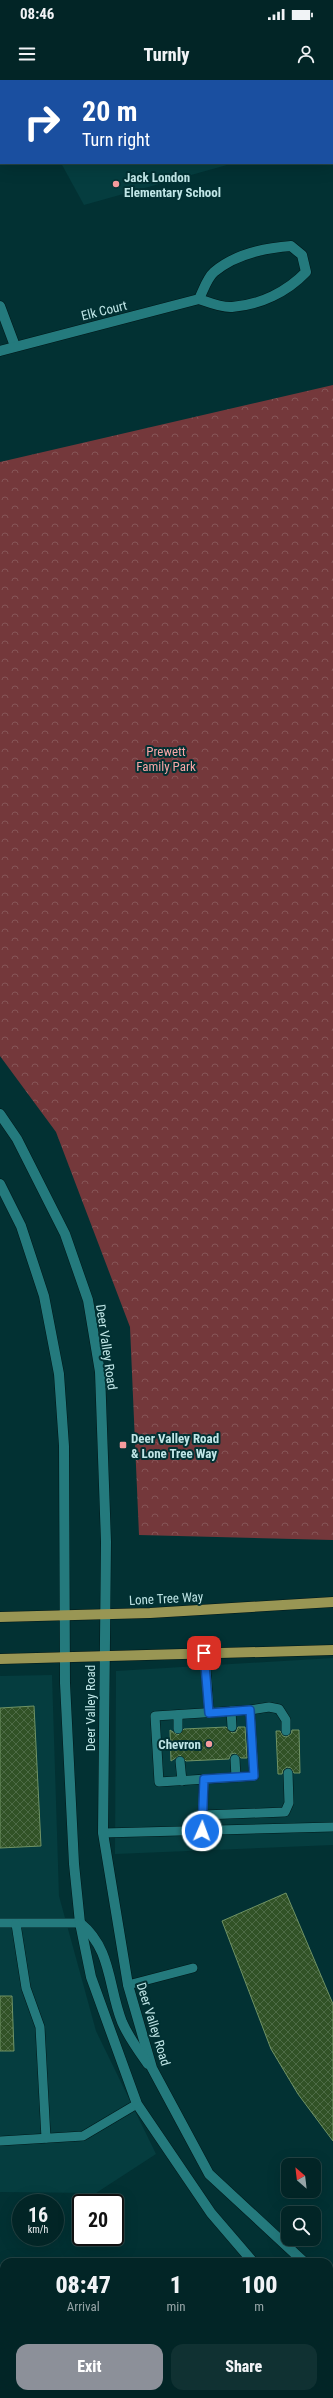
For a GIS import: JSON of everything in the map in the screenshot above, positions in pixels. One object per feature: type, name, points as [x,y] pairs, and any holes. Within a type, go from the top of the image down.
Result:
[{"type":"main road","name":"Lone Tree Way","points":[[0,1617],[104,1614],[333,1602]]},
{"type":"main road","points":[[0,1659],[333,1650]]},
{"type":"street","name":"Elk Court","points":[[0,351],[199,299],[231,307],[258,302],[291,287],[306,272],[302,255],[291,246],[268,247],[234,259],[213,273],[199,299]]},
{"type":"street","points":[[0,306],[15,346]]},
{"type":"street","name":"Deer Valley Road","points":[[0,1114],[17,1139],[53,1207],[88,1300],[100,1372],[106,1542],[104,1614],[103,1833],[128,1985],[152,2068],[209,2174],[300,2258]]},
{"type":"street","name":"Deer Valley Road","points":[[0,1184],[21,1226],[44,1296],[59,1374],[64,1446],[65,1657],[74,1864],[80,1923],[91,1977],[137,2104],[211,2213],[250,2258]]},
{"type":"street","points":[[80,1923],[92,1933],[103,1952],[122,2022],[132,2042],[152,2068]]},
{"type":"lane","points":[[204,1653],[209,1713]]},
{"type":"lane","points":[[250,1710],[254,1776],[159,1782],[155,1716],[250,1710],[269,1707],[279,1709],[286,1720],[286,1731]]},
{"type":"lane","points":[[231,1711],[232,1727]]},
{"type":"lane","points":[[178,1715],[178,1729]]},
{"type":"lane","points":[[235,1759],[236,1777]]},
{"type":"lane","points":[[180,1761],[182,1781]]},
{"type":"lane","points":[[203,1815],[285,1812],[288,1803],[288,1774]]},
{"type":"lane","points":[[202,1831],[204,1779]]},
{"type":"lane","points":[[103,1833],[333,1827]]},
{"type":"lane","points":[[0,1923],[80,1923]]},
{"type":"lane","points":[[16,1924],[26,1988],[40,2027],[46,2138]]},
{"type":"lane","points":[[128,1985],[193,1968]]},
{"type":"lane","points":[[0,2141],[83,2136],[137,2104]]},
{"type":"shaded area","name":"Jack London Elementary School","points":[[62,164],[230,164],[84,205]]},
{"type":"shaded area","points":[[333,1658],[333,1845],[115,1854],[116,1671]]},
{"type":"shaded area","points":[[52,1675],[59,1896],[96,2031],[156,2154],[96,2193],[0,2192],[0,1676]]},
{"type":"green space","name":"Prewett Family Park","points":[[333,385],[333,1540],[139,1535],[130,1327],[56,1132],[0,1056],[0,462]]},
{"type":"building","points":[[34,1706],[41,1846],[0,1848],[0,1708]]},
{"type":"building","name":"Chevron","points":[[226,1727],[232,1733],[236,1732],[238,1727],[245,1727],[247,1758],[241,1758],[235,1753],[231,1754],[229,1759],[186,1761],[180,1755],[171,1761],[170,1730],[178,1735],[184,1729]]},
{"type":"building","points":[[292,1730],[299,1730],[300,1773],[294,1773],[291,1768],[287,1767],[283,1770],[282,1774],[278,1774],[276,1731],[280,1731],[283,1736],[286,1737],[291,1734]]},
{"type":"building","points":[[286,1893],[333,2004],[333,2141],[298,2094],[271,2049],[222,1921]]},
{"type":"building","points":[[0,1996],[12,1996],[14,2051],[0,2051]]},
{"type":"place","name":"Jack London Elementary School","points":[[116,184]]},
{"type":"place","name":"Deer Valley Road & Lone Tree Way","points":[[123,1445]]},
{"type":"place","name":"Chevron","points":[[209,1744]]},
{"type":"route","points":[[202,1831],[204,1779],[254,1776],[250,1710],[209,1713],[204,1653]]}]
